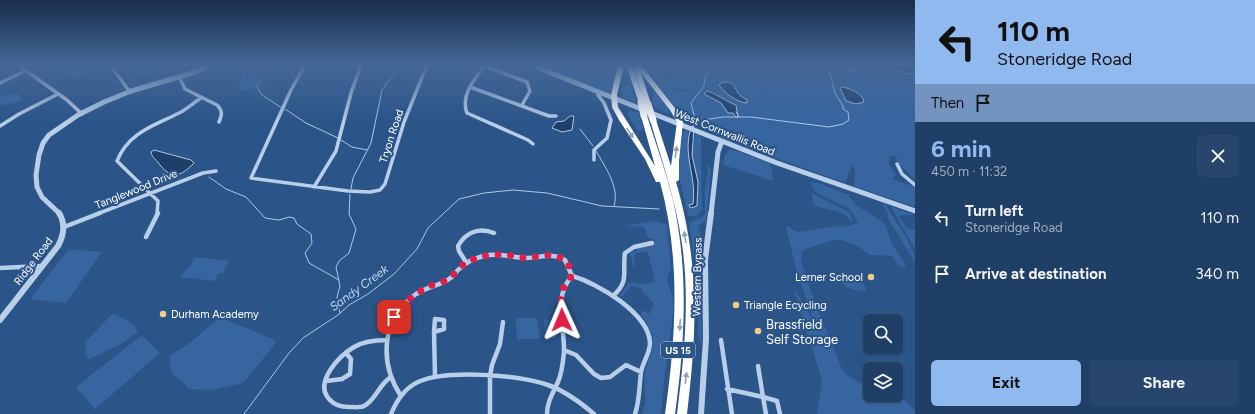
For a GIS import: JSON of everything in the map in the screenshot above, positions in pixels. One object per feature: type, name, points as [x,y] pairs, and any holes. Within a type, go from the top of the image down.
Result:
[{"type":"highway","points":[[617,84],[614,98],[619,115],[648,158],[663,191],[668,198]]},
{"type":"highway","name":"US 15","points":[[635,84],[668,198],[678,253],[680,298],[679,340],[670,414]]},
{"type":"highway","name":"US 15","points":[[642,84],[679,206],[688,255],[691,304],[689,352],[682,414]]},
{"type":"highway","points":[[653,84],[673,109],[684,126],[674,172],[679,206]]},
{"type":"street","points":[[44,84],[82,114]]},
{"type":"street","points":[[124,84],[130,92]]},
{"type":"street","points":[[64,227],[61,214],[38,191],[36,182],[42,145],[50,134],[67,122],[130,92],[154,84]]},
{"type":"street","points":[[183,84],[187,91],[201,98],[212,101],[219,106],[222,110],[222,115],[219,122]]},
{"type":"street","points":[[294,84],[251,178],[314,187],[336,151],[354,84]]},
{"type":"street","name":"Tryon Road","points":[[314,187],[357,192],[380,190],[385,184],[404,122],[419,84]]},
{"type":"street","points":[[472,84],[464,106],[467,113],[528,140],[533,144]]},
{"type":"street","points":[[522,105],[530,94],[529,84]]},
{"type":"street","name":"West Cornwallis Road","points":[[579,84],[776,163],[915,210]]},
{"type":"street","points":[[470,87],[549,116],[556,116]]},
{"type":"street","points":[[594,160],[594,150],[607,138],[611,120],[604,103],[598,95],[600,93]]},
{"type":"street","points":[[0,126],[58,94]]},
{"type":"street","points":[[146,237],[158,208],[158,201],[117,161],[118,154],[141,131],[179,114],[201,98]]},
{"type":"street","name":"Western Bypass","points":[[701,414],[706,339],[705,260],[718,157],[722,141]]},
{"type":"street","points":[[897,164],[902,174],[915,185]]},
{"type":"street","name":"Tanglewood Drive","points":[[64,227],[203,172],[216,171]]},
{"type":"street","name":"Ridge Road","points":[[0,320],[61,241],[64,227]]},
{"type":"street","points":[[466,262],[458,249],[459,244],[465,236],[472,232],[482,230],[494,233]]},
{"type":"street","points":[[613,296],[621,290],[624,284],[625,253],[634,247],[652,243]]},
{"type":"street","points":[[401,396],[391,377],[386,356],[387,340],[394,317],[404,303],[427,287],[448,280],[466,262],[492,254],[502,254],[524,258],[555,255],[568,263],[572,276]]},
{"type":"street","points":[[0,268],[15,269],[42,266]]},
{"type":"street","points":[[572,276],[588,280],[613,296],[640,320],[647,332],[649,343],[646,360],[641,372],[640,398],[636,414]]},
{"type":"street","points":[[547,414],[548,406],[559,378],[564,350],[561,302],[566,283],[572,276]]},
{"type":"street","points":[[490,414],[490,376],[492,365],[500,344],[503,322]]},
{"type":"street","points":[[434,332],[435,377]]},
{"type":"street","points":[[387,340],[359,345],[346,353],[332,368],[326,381],[324,390],[327,403],[330,408],[336,411],[345,411],[357,408],[369,403],[381,383],[391,377]]},
{"type":"street","points":[[721,340],[725,357],[732,414]]},
{"type":"street","points":[[564,350],[576,355],[594,374],[601,378],[610,377],[626,366],[641,372]]},
{"type":"street","points":[[326,381],[342,379],[350,374],[351,359],[346,353]]},
{"type":"street","points":[[758,366],[766,414]]},
{"type":"street","points":[[391,414],[401,396],[410,387],[420,382],[435,377],[490,376],[525,378],[555,388],[594,414]]},
{"type":"street","points":[[728,389],[777,401],[780,414]]},
{"type":"shaded area","points":[[239,84],[261,84],[255,88],[242,91],[238,87]]},
{"type":"shaded area","points":[[587,84],[615,84],[613,91],[607,92]]},
{"type":"shaded area","points":[[657,84],[669,84],[671,88],[676,91],[691,91],[689,88],[678,90],[670,84],[915,84],[915,179],[898,163],[896,156],[889,156],[889,164],[896,175],[892,179],[915,187],[915,207],[854,186],[855,170],[853,165],[848,174],[846,183],[725,140],[714,134],[703,125],[690,122],[682,117],[677,108]]},
{"type":"shaded area","points":[[733,84],[739,94],[747,100],[747,103],[743,103],[728,94],[719,85]]},
{"type":"shaded area","points":[[630,85],[636,101],[635,103],[625,98],[621,90],[623,86]]},
{"type":"shaded area","points":[[843,87],[853,90],[859,94],[864,102],[856,104],[846,101],[840,88]]},
{"type":"shaded area","points":[[653,91],[664,101],[670,111],[670,114],[655,108],[653,104]]},
{"type":"shaded area","points":[[707,91],[736,105],[738,117],[736,117],[733,113],[728,113],[721,103],[704,94]]},
{"type":"shaded area","points":[[14,93],[20,95],[22,100],[0,106],[0,98]]},
{"type":"shaded area","points":[[629,111],[638,112],[643,128],[642,131],[637,130],[627,114]]},
{"type":"shaded area","points":[[570,116],[574,116],[572,130],[562,132],[552,128],[556,122],[564,121]]},
{"type":"shaded area","points":[[692,126],[694,127],[692,155],[698,182],[697,206],[691,208],[689,205],[693,204],[694,194],[688,146]]},
{"type":"shaded area","points":[[686,130],[689,132],[688,159],[693,186],[693,204],[689,205],[691,208],[698,200],[698,182],[692,155],[695,134],[701,136],[702,211],[696,216],[688,216],[679,177],[678,159],[683,132]]},
{"type":"shaded area","points":[[731,149],[769,163],[772,169],[773,181],[723,165],[726,154]]},
{"type":"shaded area","points":[[154,150],[191,160],[194,163],[185,171],[173,175],[165,170],[153,157],[151,152]]},
{"type":"shaded area","points":[[708,165],[711,168],[706,220],[698,226],[701,234],[700,287],[702,342],[700,342],[698,335],[699,301],[697,278],[689,223],[703,217],[705,213],[705,190]]},
{"type":"shaded area","points":[[811,183],[818,183],[849,195],[862,209],[877,217],[885,225],[893,246],[905,263],[905,267],[899,266],[892,256],[870,255],[858,246],[842,240],[833,240],[802,251],[801,261],[811,292],[842,369],[848,376],[863,384],[863,402],[903,402],[903,399],[915,410],[915,414],[817,414],[822,380],[794,291],[797,293],[814,322],[797,272],[786,228],[788,226],[799,232],[836,226],[845,227],[858,223],[850,209],[817,193],[813,189]]},
{"type":"shaded area","points":[[811,193],[849,212],[853,222],[851,222],[844,214],[814,205]]},
{"type":"shaded area","points":[[882,204],[886,205],[912,248],[915,262],[893,227],[888,218],[888,213]]},
{"type":"shaded area","points":[[891,207],[915,215],[901,215],[899,217],[907,228],[915,230],[915,249]]},
{"type":"shaded area","points":[[654,221],[666,224],[667,227],[671,270],[668,281],[673,297],[673,313],[661,414],[642,414],[645,404],[646,367],[652,350],[653,339],[644,317],[641,315],[642,310],[649,314],[654,304],[642,291],[642,288],[631,286],[623,296],[619,297],[629,282],[642,284],[655,282],[648,252],[636,253],[634,255],[635,266],[633,266],[632,258],[629,254],[638,249],[655,244],[655,241],[648,238],[644,227],[624,226]]},
{"type":"shaded area","points":[[69,249],[102,252],[66,303],[30,299]]},
{"type":"shaded area","points":[[195,257],[229,261],[223,273],[219,273],[214,281],[181,277]]},
{"type":"shaded area","points":[[839,275],[850,279],[850,277],[852,277],[857,283],[864,283],[866,292],[849,288],[843,284]]},
{"type":"shaded area","points":[[115,314],[133,324],[138,332],[119,345],[89,359],[85,355],[86,346],[84,344],[111,315]]},
{"type":"shaded area","points":[[222,318],[275,340],[275,344],[244,382],[211,390],[190,389],[172,373],[169,356],[187,345],[218,319]]},
{"type":"shaded area","points":[[516,318],[537,318],[540,339],[517,339]]},
{"type":"shaded area","points":[[544,320],[555,320],[556,338],[545,337]]},
{"type":"shaded area","points":[[142,335],[160,353],[95,409],[76,387]]},
{"type":"waterway","points":[[351,189],[353,178],[371,143],[382,90],[386,84]]},
{"type":"waterway","name":"Sandy Creek","points":[[693,127],[696,122],[691,103],[704,84]]},
{"type":"waterway","points":[[739,117],[751,117],[829,127],[843,124],[849,120],[848,112],[843,109],[843,106],[835,93],[833,84]]},
{"type":"waterway","points":[[257,87],[262,95],[282,108]]},
{"type":"waterway","points":[[285,109],[306,123],[338,138]]},
{"type":"waterway","points":[[736,112],[739,117]]},
{"type":"waterway","points":[[696,121],[723,117],[739,117]]},
{"type":"waterway","points":[[580,129],[593,146]]},
{"type":"waterway","points":[[341,140],[352,147],[367,150]]},
{"type":"waterway","points":[[596,151],[611,177],[615,192],[614,206]]},
{"type":"waterway","points":[[209,177],[226,189],[246,197],[265,218],[279,220],[289,217],[294,218],[297,224],[311,234],[312,243],[305,253],[309,263],[339,280]]},
{"type":"waterway","name":"Sandy Creek","points":[[244,414],[289,353],[303,338],[338,315],[349,305],[368,294],[394,274],[417,249],[428,228],[459,199],[484,193],[513,190],[547,193],[602,206],[659,209]]},
{"type":"waterway","points":[[339,280],[336,267],[339,261],[349,253],[356,229],[349,214],[350,194]]},
{"type":"waterway","points":[[339,280],[340,286],[337,297],[340,313]]},
{"type":"place","name":"Lerner School","points":[[871,277]]},
{"type":"place","name":"Triangle Ecycling","points":[[736,305]]},
{"type":"place","name":"Durham Academy","points":[[163,314]]},
{"type":"place","name":"Brassfield Self Storage","points":[[758,331]]},
{"type":"route","points":[[394,317],[404,303],[427,287],[448,280],[466,262],[483,256],[502,254],[524,258],[555,255],[568,263],[572,276],[569,278],[563,290],[561,302],[562,320]]}]
